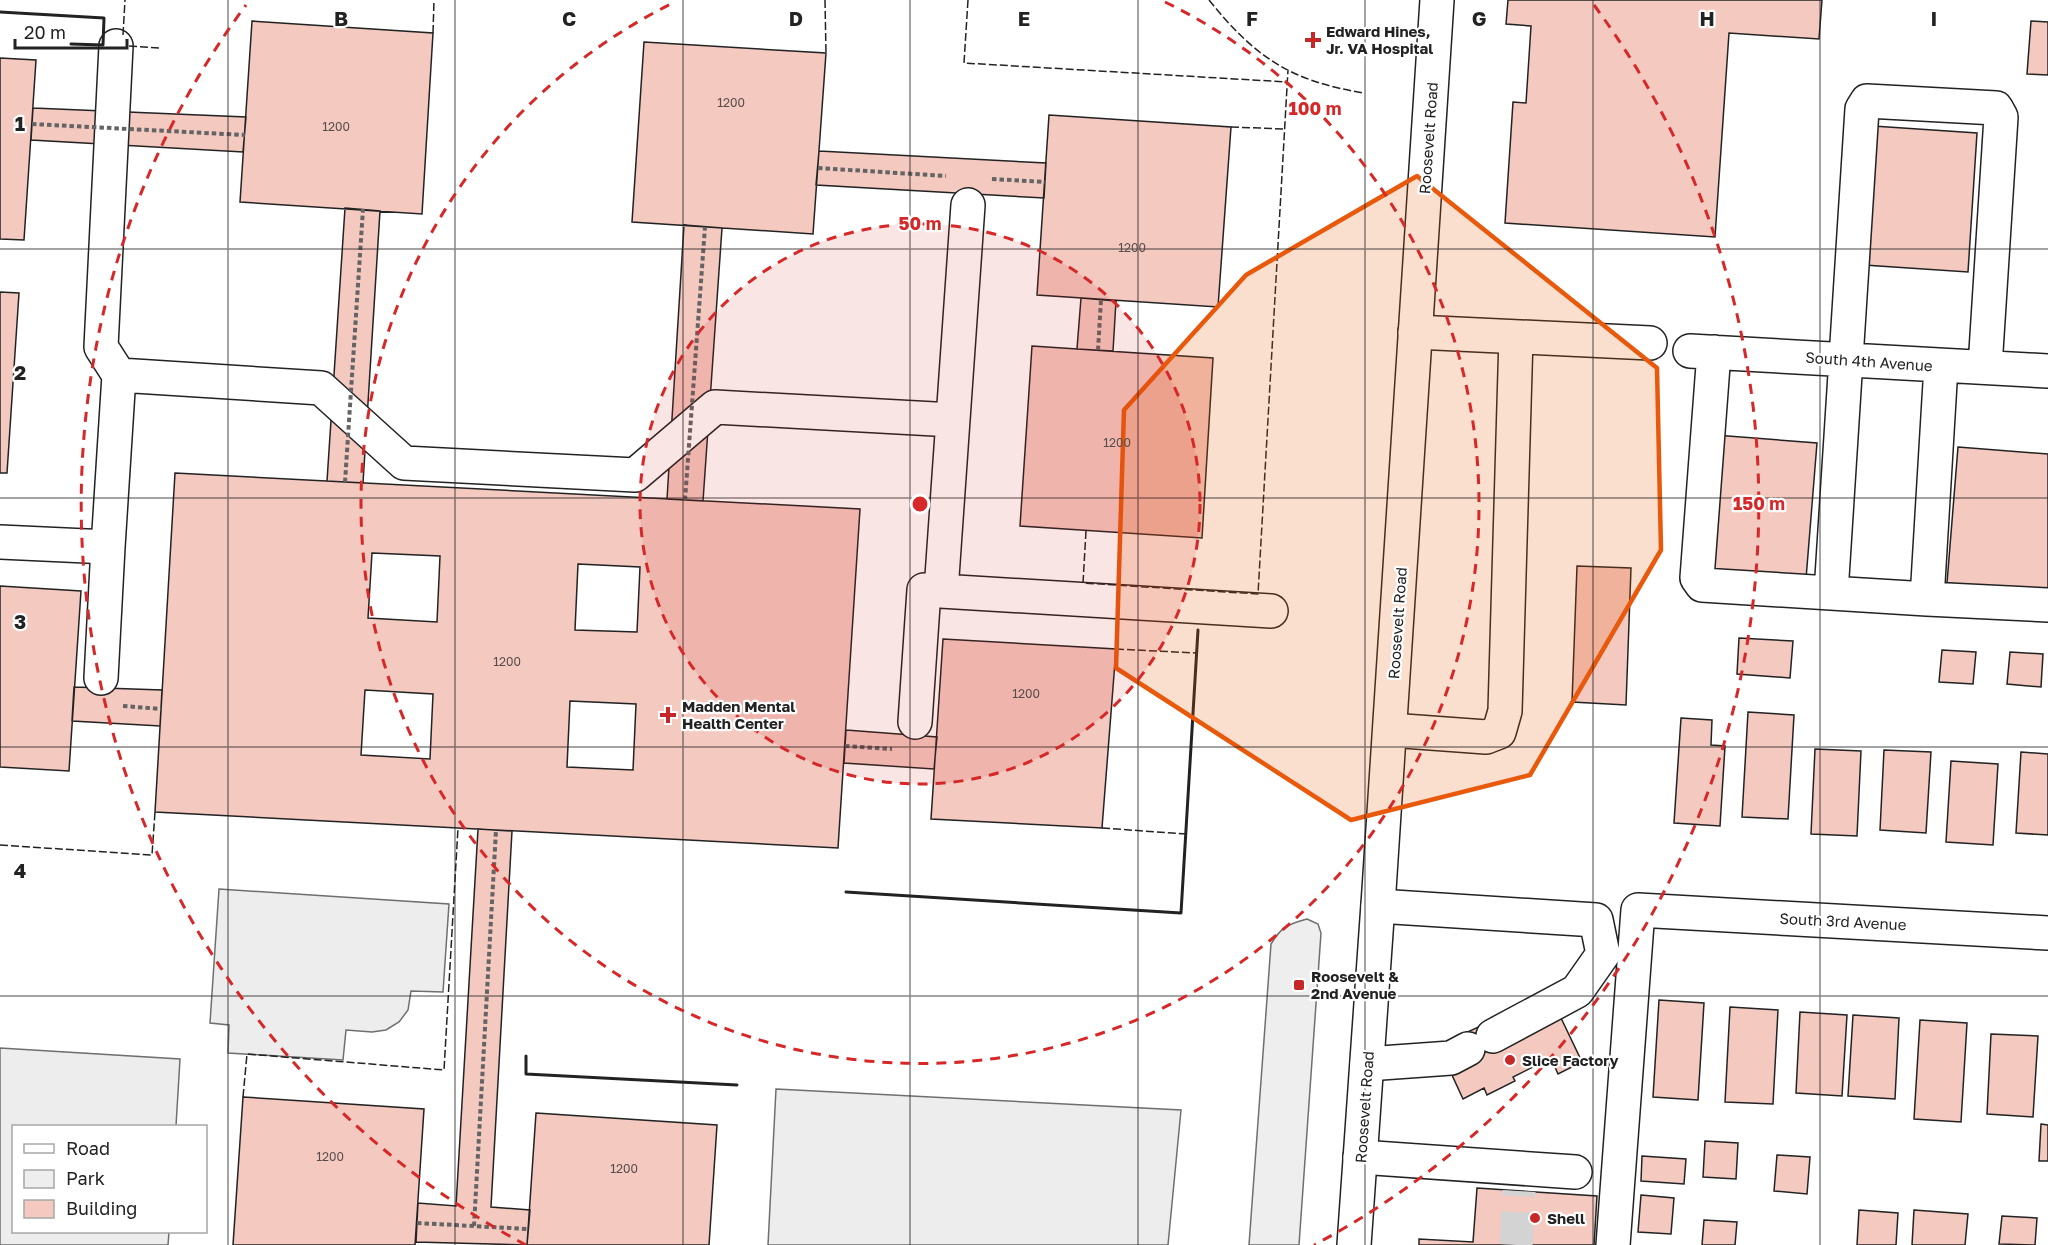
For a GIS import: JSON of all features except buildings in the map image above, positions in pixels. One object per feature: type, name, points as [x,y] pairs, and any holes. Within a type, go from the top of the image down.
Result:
[{"type":"main road","points":[[1412,0],[1433,52]]},
{"type":"main road","name":"Roosevelt Road","points":[[1354,1245],[1437,0]]},
{"type":"main road","points":[[101,678],[119,375],[101,347],[116,46]]},
{"type":"main road","points":[[1985,367],[2001,117],[1996,108],[1867,101],[1862,110],[1831,593],[2048,606]]},
{"type":"main road","points":[[941,591],[953,420],[976,192]]},
{"type":"main road","points":[[1415,332],[1650,343]]},
{"type":"main road","points":[[1390,730],[1486,737],[1499,732],[1505,711],[1516,337]]},
{"type":"main road","name":"South 4th Avenue","points":[[1831,593],[1702,585],[1696,578],[1702,351],[2048,371]]},
{"type":"main road","points":[[1927,599],[1941,366]]},
{"type":"main road","points":[[119,375],[321,387],[404,463],[635,475],[716,407],[953,420]]},
{"type":"main road","points":[[0,542],[108,547]]},
{"type":"main road","points":[[915,722],[924,590],[1271,611]]},
{"type":"main road","points":[[1367,1064],[1451,1058],[1577,991],[1603,954],[1596,920],[1378,906]]},
{"type":"main road","name":"South 3rd Avenue","points":[[1613,1245],[1638,909],[2048,933]]},
{"type":"main road","points":[[1360,1157],[1520,1180],[1575,1172]]},
{"type":"path","points":[[32,124],[245,135]]},
{"type":"path","points":[[818,168],[949,176]]},
{"type":"path","points":[[976,192],[1045,182]]},
{"type":"path","points":[[345,482],[363,209]]},
{"type":"path","points":[[686,500],[705,227]]},
{"type":"path","points":[[1098,350],[1101,300]]},
{"type":"path","points":[[474,1226],[496,830]]},
{"type":"path","points":[[417,1223],[528,1229]]},
{"type":"highlighted area","points":[[1417,176],[1657,368],[1661,550],[1530,775],[1351,820],[1116,668],[1124,410],[1246,275]]},
{"type":"green space","points":[[1307,919],[1318,924],[1321,933],[1299,1245],[1249,1245],[1271,944],[1286,927]]},
{"type":"shaded area","points":[[219,889],[449,904],[443,992],[411,991],[408,1010],[399,1022],[386,1030],[372,1032],[346,1030],[343,1060],[228,1053],[229,1025],[210,1023]]},
{"type":"shaded area","points":[[0,1048],[180,1059],[176,1125],[12,1125],[12,1233],[169,1233],[168,1245],[0,1245]]},
{"type":"shaded area","points":[[776,1089],[1181,1110],[1168,1245],[768,1245]]},
{"type":"tunnel","points":[[1516,1245],[1519,1191]]},
{"type":"fence","points":[[123,35],[125,0]]},
{"type":"fence","points":[[433,33],[434,0]]},
{"type":"fence","points":[[825,0],[826,53]]},
{"type":"fence","points":[[968,0],[964,63],[1287,82]]},
{"type":"fence","points":[[1209,0],[1242,37],[1276,63],[1315,81],[1364,93]]},
{"type":"fence","points":[[129,46],[159,48]]},
{"type":"fence","points":[[1086,531],[1083,583],[1258,594],[1288,70]]},
{"type":"fence","points":[[1231,127],[1285,129]]},
{"type":"fence","points":[[1116,649],[1196,653]]},
{"type":"fence","points":[[0,845],[152,855],[155,812]]},
{"type":"fence","points":[[243,1097],[247,1054],[444,1070],[458,828]]},
{"type":"fence","points":[[1102,828],[1186,834]]},
{"type":"wall","points":[[0,12],[104,18],[103,45],[71,44]]},
{"type":"wall","points":[[846,892],[1181,913],[1198,630]]},
{"type":"wall","points":[[526,1056],[526,1074],[737,1085]]},
{"type":"place","name":"Edward Hines, Jr. VA Hospital","points":[[1313,40]]},
{"type":"place","name":"Madden Mental Health Center","points":[[668,715]]},
{"type":"place","name":"Roosevelt & 2nd Avenue","points":[[1299,985]]},
{"type":"place","name":"Slice Factory","points":[[1510,1060]]},
{"type":"place","name":"Shell","points":[[1535,1218]]}]
